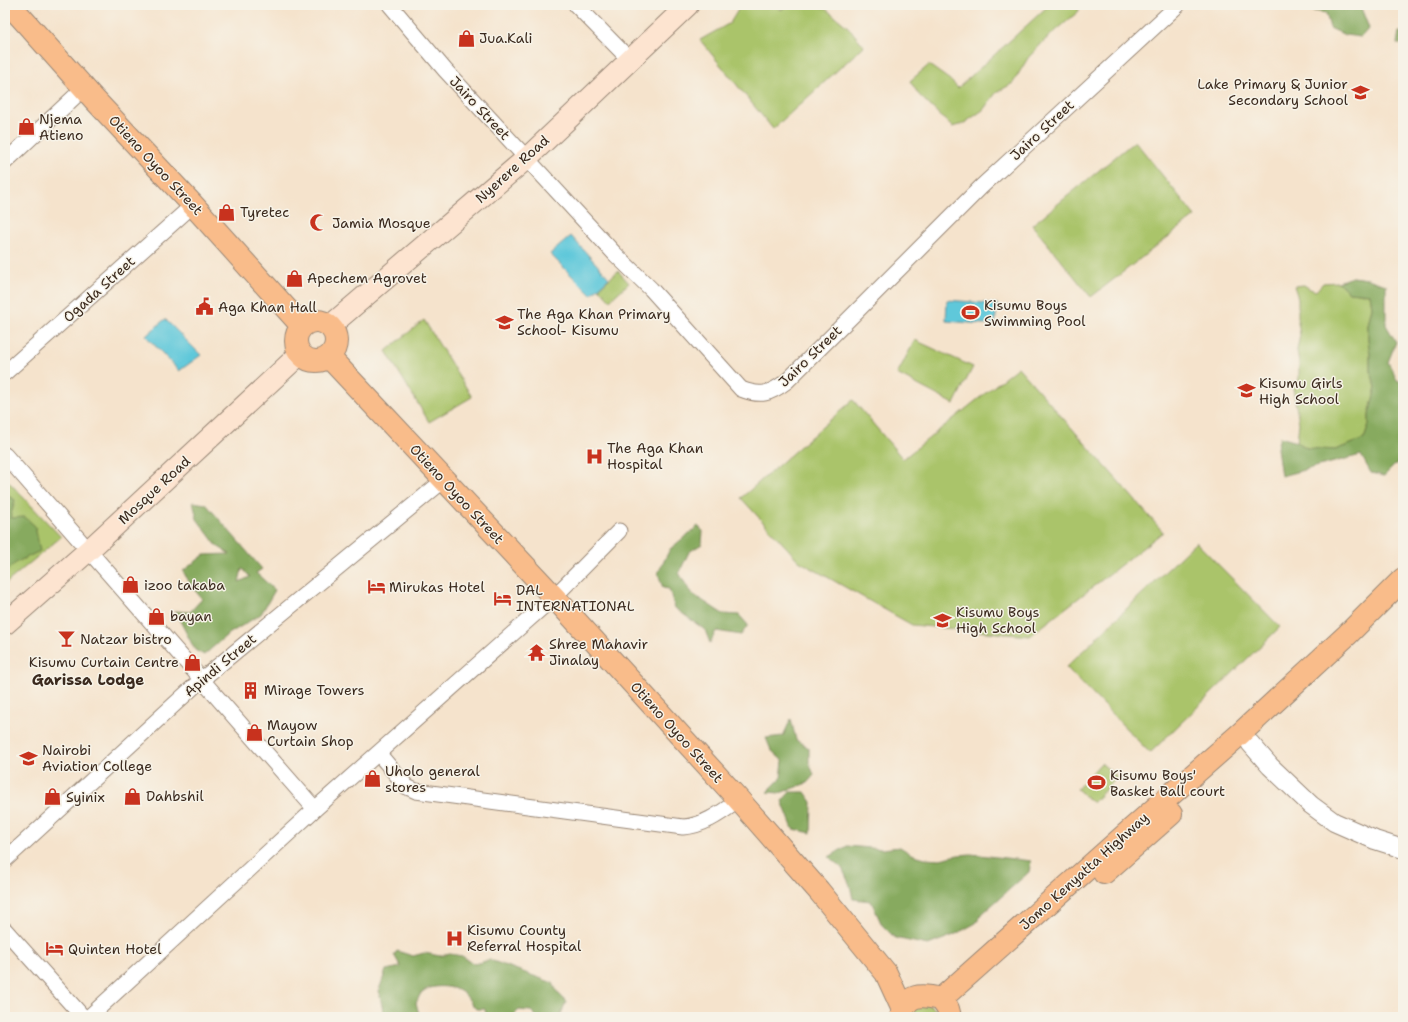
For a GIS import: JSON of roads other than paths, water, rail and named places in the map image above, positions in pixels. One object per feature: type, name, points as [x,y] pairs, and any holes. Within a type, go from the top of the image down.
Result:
[{"type":"highway","name":"Otieno Oyoo Street","points":[[10,5],[302,326]]},
{"type":"highway","points":[[316,320],[324,322],[330,326],[336,338],[336,345],[329,357],[314,361],[306,359],[300,354],[296,339],[297,332],[302,326],[308,322],[316,320]]},
{"type":"highway","name":"Otieno Oyoo Street","points":[[329,357],[554,597],[820,891],[886,973],[907,1008]]},
{"type":"highway","name":"Jomo Kenyatta Highway","points":[[946,1008],[1246,738],[1403,579]]},
{"type":"highway","name":"Jomo Kenyatta Highway","points":[[1246,738],[1299,698],[1403,595]]},
{"type":"highway","points":[[907,1008],[926,995],[946,1008]]},
{"type":"main road","name":"Nyerere Road","points":[[330,326],[527,158],[688,5]]},
{"type":"main road","name":"Mosque Road","points":[[5,624],[89,550],[300,354]]},
{"type":"street","name":"Jairo Street","points":[[390,5],[446,70],[615,254],[651,289],[741,389],[752,393],[761,394],[774,390],[787,381],[981,187],[1178,5]]},
{"type":"street","points":[[576,5],[630,60]]},
{"type":"street","points":[[5,162],[84,88]]},
{"type":"street","name":"Ogada Street","points":[[5,373],[193,205]]},
{"type":"street","points":[[5,455],[315,808]]},
{"type":"street","name":"Apindi Street","points":[[5,860],[201,680],[444,480]]},
{"type":"street","points":[[89,1017],[315,808],[554,597],[619,531]]},
{"type":"street","points":[[1246,738],[1270,766],[1312,805],[1334,822],[1375,840],[1403,849]]},
{"type":"street","points":[[378,753],[407,787],[416,791],[675,826],[694,826],[706,821],[739,800]]},
{"type":"street","points":[[5,930],[83,1017]]},
{"type":"water","points":[[571,236],[609,278],[591,295],[550,254]]},
{"type":"water","name":"Kisumu Boys Swimming Pool","points":[[947,300],[997,304],[995,325],[946,321]]},
{"type":"water","points":[[165,319],[201,355],[179,371],[146,336]]},
{"type":"place","name":"Jua.Kali","points":[[466,38]]},
{"type":"place","name":"Lake Primary & Junior Secondary School","points":[[1361,92]]},
{"type":"place","name":"Njema Atieno","points":[[26,127]]},
{"type":"place","name":"Tyretec","points":[[227,212]]},
{"type":"place","name":"Jamia Mosque","points":[[319,223]]},
{"type":"place","name":"Apechem Agrovet","points":[[294,278]]},
{"type":"place","name":"Aga Khan Hall","points":[[205,307]]},
{"type":"place","name":"Kisumu Boys Swimming Pool","points":[[971,313]]},
{"type":"place","name":"The Aga Khan Primary School- Kisumu","points":[[504,322]]},
{"type":"place","name":"Kisumu Girls High School","points":[[1246,391]]},
{"type":"place","name":"The Aga Khan Hospital","points":[[594,456]]},
{"type":"place","name":"izoo takaba","points":[[131,585]]},
{"type":"place","name":"Mirukas Hotel","points":[[376,587]]},
{"type":"place","name":"DAL INTERNATIONAL","points":[[503,598]]},
{"type":"place","name":"bayan","points":[[157,616]]},
{"type":"place","name":"Kisumu Boys High School","points":[[943,620]]},
{"type":"place","name":"Natzar bistro","points":[[67,639]]},
{"type":"place","name":"Shree Mahavir Jinalay","points":[[536,652]]},
{"type":"place","name":"Kisumu Curtain Centre","points":[[192,662]]},
{"type":"place","name":"Mirage Towers","points":[[251,690]]},
{"type":"place","name":"Mayow Curtain Shop","points":[[254,733]]},
{"type":"place","name":"Nairobi Aviation College","points":[[29,758]]},
{"type":"place","name":"Uholo general stores","points":[[372,779]]},
{"type":"place","name":"Kisumu Boys' Basket Ball court","points":[[1097,783]]},
{"type":"place","name":"Dahbshil","points":[[133,796]]},
{"type":"place","name":"Syinix","points":[[53,797]]},
{"type":"place","name":"Kisumu County Referral Hospital","points":[[454,938]]},
{"type":"place","name":"Quinten Hotel","points":[[55,949]]},
{"type":"district","name":"Garissa Lodge","points":[[88,680]]}]
